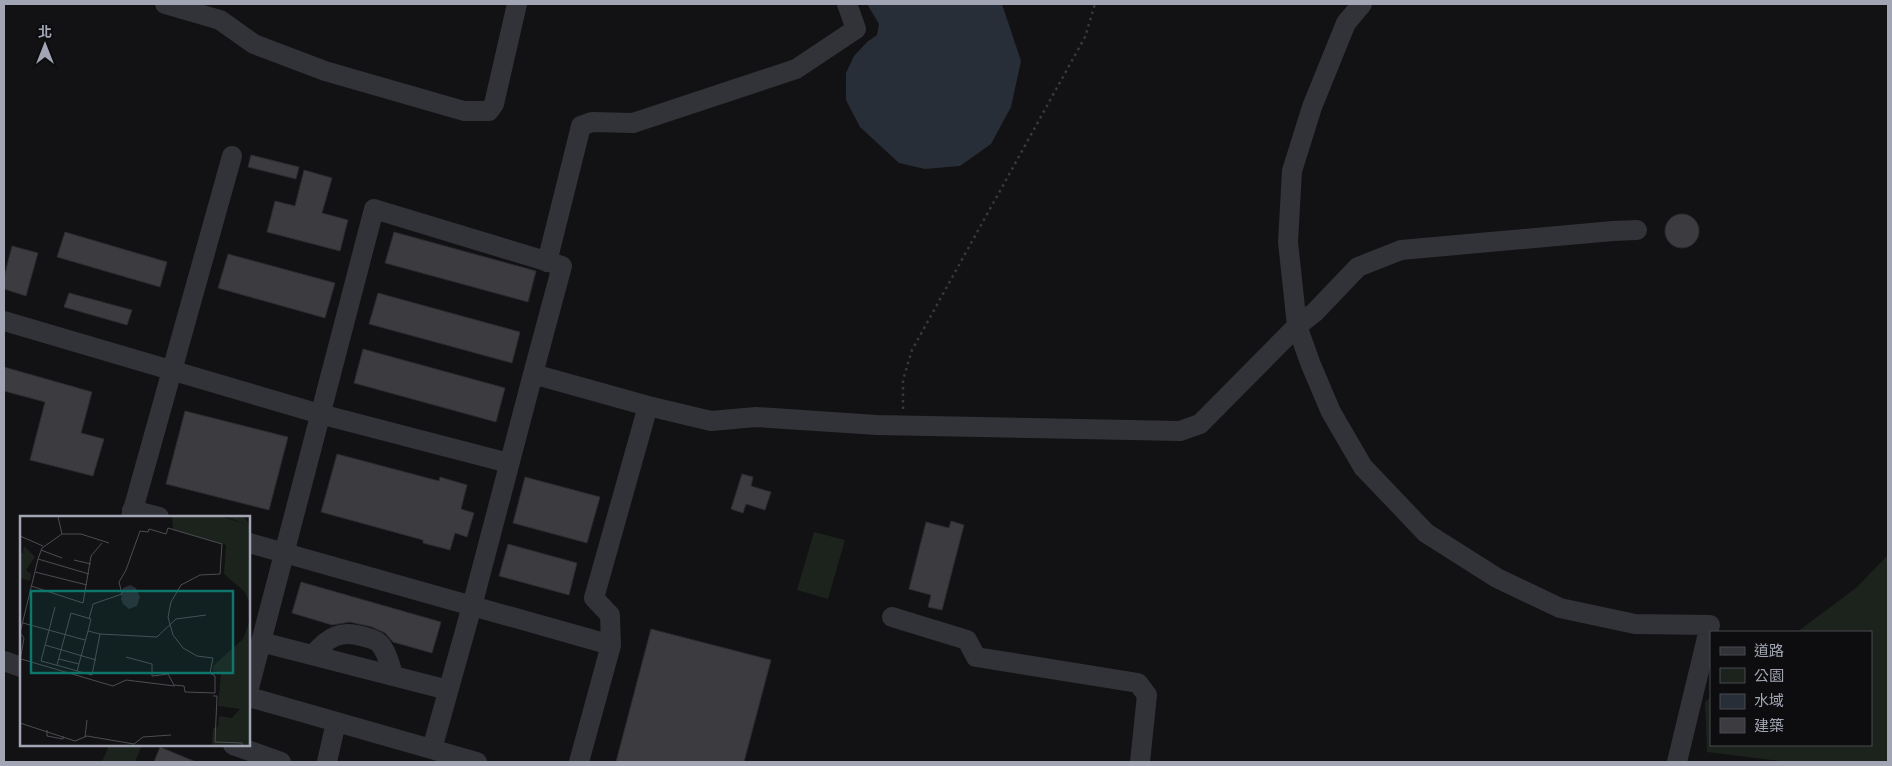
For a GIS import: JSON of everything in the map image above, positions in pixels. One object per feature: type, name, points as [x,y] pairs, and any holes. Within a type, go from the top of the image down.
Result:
[{"type":"street","points":[[165,4],[220,20],[254,44],[325,71],[464,111],[489,111],[494,104],[517,4]]},
{"type":"street","points":[[547,262],[581,126],[592,122],[633,123],[796,69],[856,29],[847,4]]},
{"type":"street","points":[[1362,4],[1346,23],[1312,107],[1292,171],[1288,242],[1297,326],[1332,412],[1363,467],[1426,533],[1497,578],[1560,608],[1635,624],[1710,625],[1677,762]]},
{"type":"street","points":[[150,516],[132,514],[232,156]]},
{"type":"street","points":[[250,684],[374,209],[562,266],[432,749]]},
{"type":"street","points":[[533,374],[711,422],[756,417],[903,426],[1180,431],[1200,424],[1297,326],[1315,312],[1358,267],[1400,250],[1613,230],[1637,230]]},
{"type":"street","points":[[4,321],[320,414],[509,463]]},
{"type":"street","points":[[579,762],[611,645],[610,615],[594,598],[648,406]]},
{"type":"street","points":[[250,543],[611,645]]},
{"type":"street","points":[[892,617],[967,640],[976,657],[1138,683],[1147,695],[1140,762]]},
{"type":"street","points":[[313,655],[320,646],[332,637],[345,633],[361,636],[378,641],[385,651],[393,676]]},
{"type":"street","points":[[261,642],[448,690]]},
{"type":"street","points":[[4,661],[20,667]]},
{"type":"street","points":[[250,697],[478,762]]},
{"type":"street","points":[[327,762],[336,722]]},
{"type":"street","points":[[236,746],[281,762]]},
{"type":"path","points":[[903,426],[903,380],[912,350],[1084,36],[1094,4]]},
{"type":"green space","points":[[814,532],[845,540],[828,599],[797,590]]},
{"type":"green space","points":[[1888,555],[1888,762],[1781,762],[1707,752],[1705,702],[1710,698],[1710,746],[1872,746],[1872,631],[1798,631],[1856,588]]},
{"type":"green space","points":[[109,746],[142,746],[135,762],[102,762]]},
{"type":"water","points":[[867,4],[1002,4],[1021,61],[1011,107],[991,144],[960,166],[925,169],[899,163],[860,127],[846,100],[846,73],[854,56],[867,42],[877,35],[879,24]]},
{"type":"building","points":[[251,155],[299,167],[296,179],[248,167]]},
{"type":"building","points":[[304,170],[332,178],[322,213],[348,220],[340,251],[267,232],[275,201],[295,206]]},
{"type":"building","points":[[1682,214],[1694,219],[1699,231],[1694,243],[1682,248],[1670,243],[1665,231],[1670,219]]},
{"type":"building","points":[[65,232],[167,262],[160,287],[57,257]]},
{"type":"building","points":[[394,232],[536,271],[528,302],[385,263]]},
{"type":"building","points":[[12,246],[38,253],[26,296],[4,289],[4,277]]},
{"type":"building","points":[[228,254],[335,283],[325,318],[218,288]]},
{"type":"building","points":[[69,293],[132,310],[127,325],[64,307]]},
{"type":"building","points":[[378,293],[520,332],[512,363],[369,324]]},
{"type":"building","points":[[363,349],[505,388],[496,422],[354,383]]},
{"type":"building","points":[[4,367],[92,392],[81,433],[104,439],[93,476],[30,460],[45,402],[4,391]]},
{"type":"building","points":[[185,411],[288,437],[269,510],[166,484]]},
{"type":"building","points":[[337,454],[439,481],[440,477],[467,485],[461,509],[474,513],[467,537],[455,533],[450,550],[423,543],[423,540],[321,512]]},
{"type":"building","points":[[742,474],[753,477],[751,486],[771,492],[765,510],[746,504],[743,513],[731,509]]},
{"type":"building","points":[[525,477],[600,497],[587,543],[513,523]]},
{"type":"building","points":[[951,521],[964,525],[942,610],[928,607],[931,595],[909,589],[926,522],[949,528]]},
{"type":"building","points":[[508,544],[577,563],[569,595],[499,576]]},
{"type":"building","points":[[301,582],[441,622],[432,653],[393,642],[385,633],[372,627],[350,622],[332,625],[292,613]]},
{"type":"building","points":[[651,629],[771,660],[744,762],[616,762]]},
{"type":"building","points":[[160,747],[196,762],[154,762]]}]
